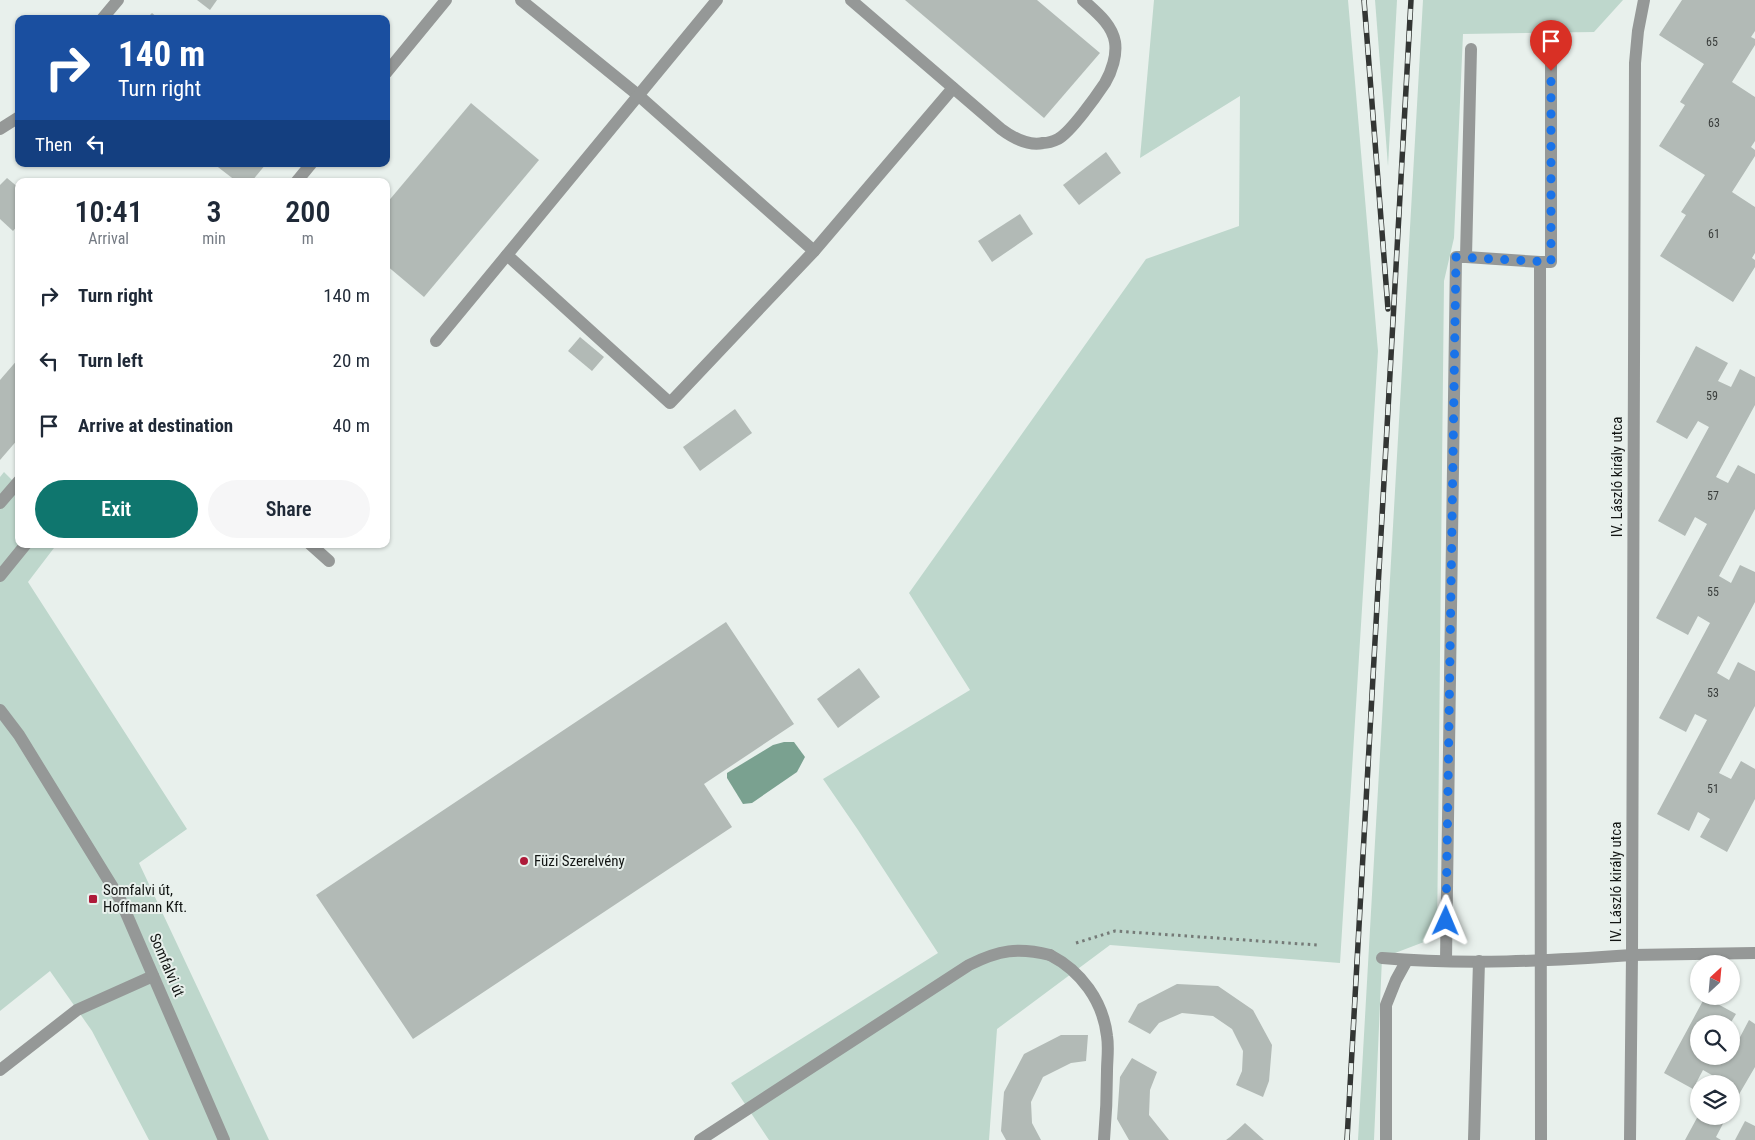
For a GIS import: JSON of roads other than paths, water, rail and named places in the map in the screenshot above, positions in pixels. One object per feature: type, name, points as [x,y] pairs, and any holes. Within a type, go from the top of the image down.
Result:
[{"type":"street","points":[[105,15],[118,0]]},
{"type":"street","points":[[390,68],[446,0]]},
{"type":"street","points":[[521,0],[638,96],[814,251]]},
{"type":"street","points":[[436,341],[717,0]]},
{"type":"street","points":[[851,0],[1014,139],[1043,144],[1058,138],[1071,128],[1105,82],[1116,54],[1115,41],[1111,29],[1102,17],[1083,0]]},
{"type":"street","name":"IV. László király utca","points":[[1630,1140],[1635,63],[1638,31],[1644,0]]},
{"type":"street","points":[[1466,257],[1471,48]]},
{"type":"street","points":[[1446,960],[1456,257],[1551,262],[1551,52]]},
{"type":"street","points":[[507,255],[670,403],[814,251],[953,88]]},
{"type":"street","points":[[0,128],[15,119]]},
{"type":"street","points":[[299,178],[309,167]]},
{"type":"street","points":[[1540,262],[1541,1140]]},
{"type":"street","points":[[0,503],[15,486]]},
{"type":"street","points":[[0,576],[23,548]]},
{"type":"street","points":[[314,548],[329,561]]},
{"type":"street","name":"Somfalvi út","points":[[0,710],[24,743],[120,899],[224,1140]]},
{"type":"street","points":[[700,1140],[969,965],[999,952],[1015,950],[1033,950],[1050,955],[1066,963],[1079,975],[1098,1004],[1108,1037],[1104,1140]]},
{"type":"street","points":[[1382,958],[1407,960],[1542,961],[1632,955],[1755,953]]},
{"type":"street","points":[[1386,1140],[1386,1005],[1396,980],[1407,960]]},
{"type":"street","points":[[1474,1140],[1479,961]]},
{"type":"street","points":[[0,1070],[77,1010],[153,976]]},
{"type":"railway","points":[[1364,0],[1388,309]]},
{"type":"railway","points":[[1347,1140],[1411,0]]},
{"type":"place","name":"Füzi Szerelvény","points":[[524,861]]},
{"type":"place","name":"Somfalvi út, Hoffmann Kft.","points":[[93,899]]}]
